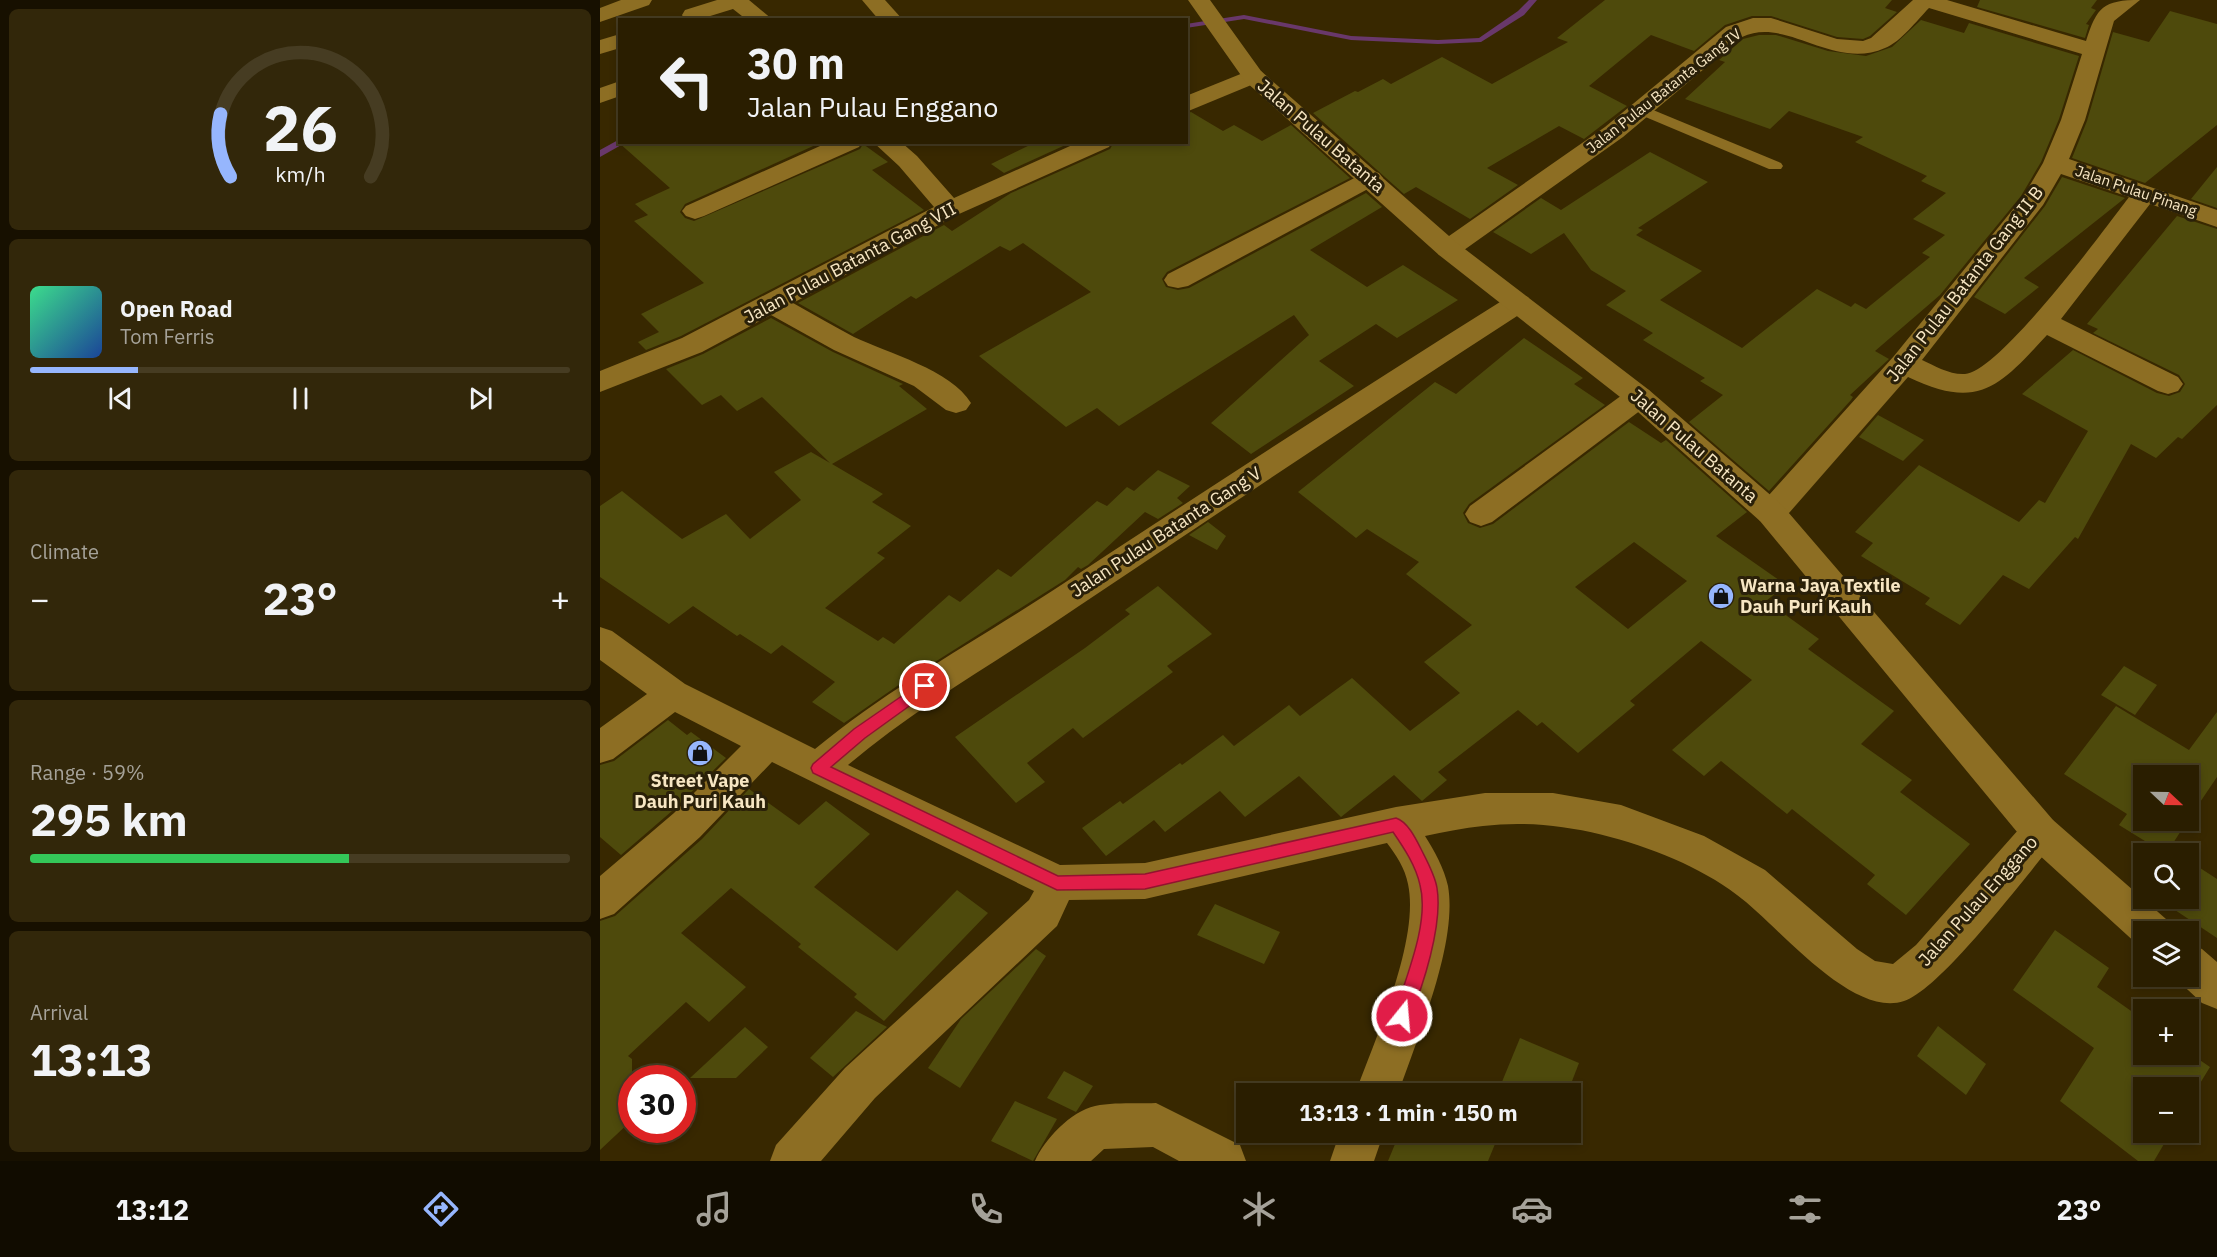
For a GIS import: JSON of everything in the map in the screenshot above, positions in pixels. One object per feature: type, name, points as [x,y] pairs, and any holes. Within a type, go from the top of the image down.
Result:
[{"type":"street","points":[[600,15],[641,0]]},
{"type":"street","points":[[691,18],[735,0],[759,18]]},
{"type":"street","points":[[873,0],[890,18]]},
{"type":"street","points":[[1924,0],[2095,51]]},
{"type":"street","name":"Jalan Pulau Batanta Gang IV","points":[[1448,249],[1579,158],[1641,110],[1707,53],[1745,27],[1765,25],[1838,46],[1870,47],[1879,43],[1924,0]]},
{"type":"street","name":"Jalan Pulau Batanta Gang II B","points":[[1771,513],[1840,439],[1904,363],[2034,200],[2055,163],[2081,98],[2104,18],[2129,0]]},
{"type":"street","name":"Jalan Pulau Batanta","points":[[1200,1],[1253,76],[1448,249],[1639,397],[1771,513],[2040,832],[2140,921]]},
{"type":"street","points":[[600,47],[618,42]]},
{"type":"street","points":[[1188,104],[1253,76]]},
{"type":"street","points":[[600,96],[618,89]]},
{"type":"street","points":[[695,211],[846,144]]},
{"type":"street","points":[[887,144],[908,161],[950,209]]},
{"type":"street","name":"Jalan Pulau Batanta Gang VII","points":[[600,382],[692,345],[950,209],[1096,144]]},
{"type":"street","name":"Jalan Pulau Pinang","points":[[2055,163],[2217,219]]},
{"type":"street","points":[[1178,280],[1370,178]]},
{"type":"street","points":[[1904,363],[1947,382],[1962,385],[1975,383],[1993,373],[2043,322],[2145,194]]},
{"type":"street","points":[[771,303],[843,343],[924,379],[956,403]]},
{"type":"street","name":"Jalan Pulau Batanta Gang V","points":[[819,768],[860,733],[939,677],[1034,619],[1344,414],[1518,303]]},
{"type":"street","points":[[2043,322],[2168,384]]},
{"type":"street","points":[[1482,514],[1572,450],[1639,397]]},
{"type":"street","name":"Jalan Pulau Enggano","points":[[600,641],[673,694],[819,768],[1057,883],[1145,881],[1396,824],[1485,809],[1553,809],[1621,822],[1690,848],[1751,882],[1843,963],[1865,978],[1883,983],[1900,983],[1930,958],[2040,832]]},
{"type":"street","points":[[600,748],[673,694]]},
{"type":"street","points":[[600,901],[687,825],[768,741]]},
{"type":"street","points":[[1380,1083],[1422,953],[1431,909],[1429,886],[1412,846],[1396,824]]},
{"type":"street","points":[[792,1161],[860,1083],[1043,913],[1057,883]]},
{"type":"street","points":[[2199,973],[2217,989]]},
{"type":"street","points":[[1057,1161],[1095,1128],[1156,1125],[1224,1161]]},
{"type":"street","points":[[1352,1161],[1358,1143]]},
{"type":"lane","points":[[1641,110],[1775,166]]},
{"type":"building","points":[[1605,0],[1892,0],[1885,8],[1897,12],[1870,36],[1863,39],[1837,37],[1771,16],[1752,16],[1725,25],[1694,51],[1651,35],[1589,86],[1627,106],[1584,139],[1559,126],[1487,168],[1518,185],[1470,219],[1416,187],[1404,194],[1313,113],[1383,79],[1391,84],[1442,57],[1492,84],[1568,42],[1557,38]]},
{"type":"building","points":[[1980,0],[2097,0],[2091,8],[2096,10],[2086,24],[2089,25],[2085,38],[1977,7]]},
{"type":"building","points":[[2170,11],[2217,24],[2217,125],[2145,183],[2072,158],[2087,121],[2113,32],[2149,42]]},
{"type":"building","points":[[1921,20],[1964,33],[1969,23],[2079,56],[2059,119],[2041,162],[2021,196],[1940,295],[1875,351],[1889,359],[1850,395],[1853,397],[1851,400],[1769,491],[1689,422],[1723,395],[1700,381],[1705,378],[1643,340],[1653,333],[1606,305],[1626,291],[1591,270],[1564,233],[1531,254],[1493,232],[1541,198],[1561,210],[1650,152],[1708,182],[1638,228],[1643,230],[1636,235],[1702,271],[1660,300],[1742,348],[1817,289],[1851,307],[1855,303],[1866,309],[1930,257],[1922,253],[1945,235],[1913,219],[1946,193],[1921,181],[1927,176],[1855,142],[1863,137],[1789,111],[1770,129],[1685,99],[1725,62],[1719,60],[1743,39],[1759,35],[1776,35],[1828,51],[1866,56],[1892,47]]},
{"type":"building","points":[[1191,112],[1223,131],[1234,125],[1262,141],[1291,125],[1350,178],[1167,272],[1162,279],[1166,287],[1178,290],[1189,288],[1366,193],[1382,207],[1310,250],[1367,287],[1403,265],[1458,300],[1397,338],[1376,324],[1319,361],[1354,386],[1251,454],[1211,423],[1309,335],[1294,315],[1119,426],[1097,408],[1066,427],[979,356],[1091,292],[1023,243],[1010,251],[1000,246],[916,299],[911,296],[853,334],[798,303],[944,225],[952,231],[1011,193],[1110,149],[1113,144],[1188,144],[1188,113]]},
{"type":"building","points":[[620,144],[818,144],[685,204],[680,212],[685,218],[694,221],[860,149],[863,144],[888,162],[872,170],[924,210],[681,336],[646,350],[638,342],[659,332],[641,314],[704,283],[634,221],[648,215],[635,204],[670,188]]},
{"type":"building","points":[[1032,144],[1068,144],[1004,173],[991,164]]},
{"type":"building","points":[[2217,167],[2217,208],[2191,199]]},
{"type":"building","points":[[2062,177],[2125,198],[2024,278],[2039,287],[2005,314],[1974,297],[2045,206]]},
{"type":"building","points":[[2177,216],[2217,229],[2217,405],[2182,439],[2178,437],[2156,458],[2131,444],[2078,539],[2075,537],[2029,589],[2003,575],[1960,625],[1925,604],[1930,598],[1861,556],[1873,543],[1855,532],[1919,465],[2019,522],[2039,500],[2045,503],[2088,431],[2022,394],[2073,350],[2157,393],[2169,396],[2180,392],[2185,384],[2179,375],[2093,333],[2098,329],[2087,324]]},
{"type":"building","points":[[771,318],[833,352],[903,384],[899,386],[927,409],[832,464],[883,494],[872,502],[911,526],[877,553],[885,558],[825,608],[878,641],[883,637],[894,644],[949,595],[960,602],[998,569],[1011,577],[1097,501],[1107,506],[1127,487],[1134,491],[1158,470],[1190,486],[1177,498],[1183,503],[1158,519],[1145,512],[1088,565],[1081,569],[1078,567],[1065,580],[900,684],[844,723],[812,702],[835,682],[782,645],[771,654],[740,634],[737,636],[693,606],[669,624],[600,577],[600,506],[622,491],[682,539],[726,514],[750,539],[801,500],[774,472],[811,452],[830,463],[762,397],[737,411],[721,395],[702,405],[666,369],[703,354]]},
{"type":"building","points":[[1524,338],[1583,378],[1574,384],[1605,405],[1469,504],[1463,513],[1468,523],[1480,528],[1493,524],[1629,422],[1661,443],[1666,440],[1747,512],[1716,536],[1786,585],[1766,601],[1819,639],[1808,649],[1894,711],[1861,744],[1912,780],[1900,792],[1970,844],[1906,915],[1867,884],[1875,875],[1792,809],[1787,814],[1721,761],[1704,776],[1672,750],[1752,680],[1701,641],[1630,701],[1635,705],[1578,753],[1542,722],[1537,726],[1518,710],[1438,772],[1447,780],[1422,801],[1394,775],[1341,817],[1299,776],[1245,817],[1220,791],[1165,832],[1154,820],[1106,856],[1082,828],[1120,801],[1123,804],[1223,735],[1234,746],[1289,705],[1300,716],[1352,678],[1410,731],[1460,693],[1424,662],[1472,625],[1406,574],[1419,562],[1367,529],[1356,538],[1298,492],[1435,382],[1456,394]],"holes":[[[1634,542],[1687,581],[1628,629],[1575,587]]]},
{"type":"building","points":[[1878,415],[1924,440],[1903,461],[1859,437]]},
{"type":"building","points":[[1208,522],[1226,536],[1217,550],[1189,535]]},
{"type":"building","points":[[1158,586],[1212,634],[1167,666],[1173,672],[1083,738],[1073,728],[1027,763],[1045,782],[1016,803],[955,737],[1085,648],[1130,614],[1125,610]]},
{"type":"building","points":[[2124,666],[2157,685],[2135,715],[2101,695]]},
{"type":"building","points":[[2116,706],[2189,750],[2217,712],[2217,777],[2199,804],[2199,765],[2133,765],[2133,831],[2181,831],[2173,843],[2148,843],[2119,825],[2127,814],[2064,774]]},
{"type":"building","points":[[668,720],[687,735],[691,732],[726,758],[672,811],[621,855],[600,837],[600,765],[614,761]]},
{"type":"building","points":[[749,789],[799,825],[826,801],[870,834],[814,887],[897,951],[957,890],[988,913],[884,1021],[854,997],[857,994],[798,947],[801,944],[731,888],[681,933],[746,987],[709,1022],[686,1002],[628,1056],[632,1059],[632,1065],[618,1065],[618,1133],[600,1150],[600,921],[615,916],[702,839]]},
{"type":"building","points":[[2199,867],[2217,879],[2217,938],[2199,926],[2199,921],[2192,921],[2174,909],[2199,909]]},
{"type":"building","points":[[1215,904],[1280,932],[1264,964],[1197,935]]},
{"type":"building","points":[[2055,930],[2109,968],[2097,987],[2133,1012],[2133,1065],[2199,1065],[2199,1060],[2210,1067],[2199,1085],[2199,1077],[2133,1077],[2133,1143],[2165,1143],[2154,1161],[2138,1161],[2060,1101],[2094,1048],[2013,990]]},
{"type":"building","points":[[1036,949],[1046,956],[960,1088],[928,1068],[961,1019]]},
{"type":"building","points":[[856,1011],[887,1027],[833,1077],[810,1058]]},
{"type":"building","points":[[1938,1026],[1986,1064],[1966,1095],[1917,1056]]},
{"type":"building","points":[[745,1027],[768,1047],[736,1078],[696,1078],[696,1072]]},
{"type":"building","points":[[1520,1038],[1579,1063],[1571,1083],[1502,1083]]},
{"type":"building","points":[[1064,1071],[1093,1086],[1076,1112],[1047,1098]]},
{"type":"building","points":[[1015,1101],[1057,1119],[1033,1161],[991,1141]]},
{"type":"building","points":[[1395,1143],[1495,1143],[1488,1161],[1388,1161]]},
{"type":"waterway","points":[[1188,26],[1244,17],[1351,38],[1438,42],[1481,40],[1521,13],[1533,0]]},
{"type":"waterway","points":[[600,154],[618,143]]},
{"type":"place","name":"Warna Jaya Textile Dauh Puri Kauh","points":[[1721,596]]},
{"type":"place","name":"Street Vape Dauh Puri Kauh","points":[[700,753]]},
{"type":"route","points":[[925,686],[860,733],[819,768],[1057,883],[1145,881],[1396,824],[1412,846],[1429,886],[1431,909],[1422,953],[1402,1016]]}]
